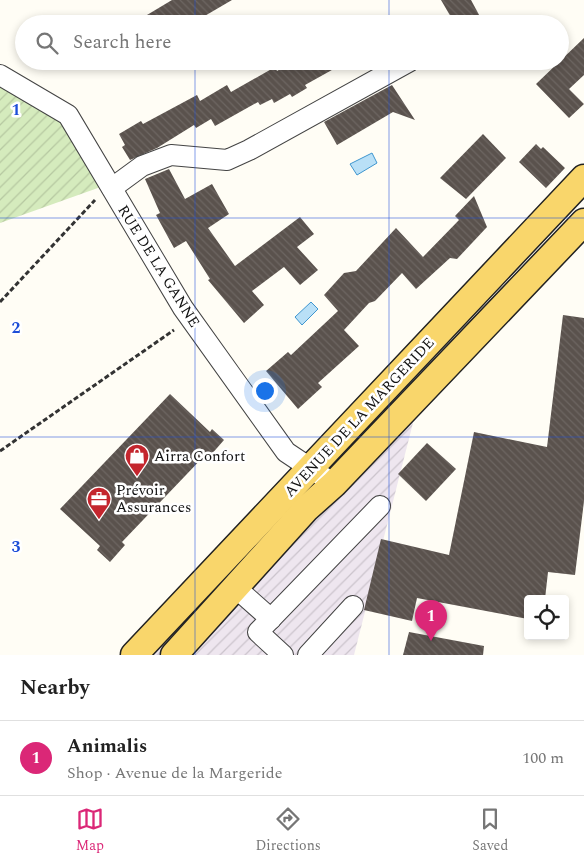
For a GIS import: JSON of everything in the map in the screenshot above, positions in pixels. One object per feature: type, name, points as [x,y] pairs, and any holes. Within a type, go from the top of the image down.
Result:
[{"type":"main road","name":"AVENUE DE LA MARGERIDE","points":[[134,655],[584,178]]},
{"type":"main road","name":"AVENUE DE LA MARGERIDE","points":[[174,655],[306,509],[334,484],[584,222]]},
{"type":"street","points":[[110,186],[142,166],[171,155],[226,160],[249,150],[394,70]]},
{"type":"street","name":"RUE DE LA GANNE","points":[[0,75],[68,115],[190,318],[289,456],[334,484]]},
{"type":"street","points":[[283,655],[258,632],[380,506]]},
{"type":"street","points":[[236,588],[271,619]]},
{"type":"street","points":[[308,655],[353,606]]},
{"type":"path","points":[[0,302],[110,186]]},
{"type":"path","points":[[0,451],[190,318]]},
{"type":"shaded area","points":[[416,411],[354,655],[132,655]]},
{"type":"green space","points":[[0,75],[68,115],[109,184],[0,223]]},
{"type":"water","points":[[372,153],[377,163],[357,175],[350,164]]},
{"type":"water","points":[[311,302],[318,309],[302,325],[295,317]]},
{"type":"building","points":[[172,0],[232,0],[206,15],[147,15]]},
{"type":"building","points":[[441,0],[471,0],[479,15],[450,15]]},
{"type":"building","points":[[584,38],[584,75],[569,89],[584,104],[569,118],[536,84],[551,70],[569,70],[569,52]]},
{"type":"building","points":[[270,70],[332,70],[305,85],[307,88],[292,97],[290,94],[274,103],[272,99],[260,105],[258,102],[215,126],[211,119],[196,128],[194,125],[157,148],[130,160],[122,147],[125,145],[119,134],[141,121],[143,124],[197,95],[200,101],[227,85],[231,92]]},
{"type":"building","points":[[392,85],[415,120],[393,112],[337,145],[324,122]]},
{"type":"building","points":[[483,134],[506,158],[466,199],[440,178]]},
{"type":"building","points":[[536,144],[541,149],[543,147],[565,168],[546,188],[519,162]]},
{"type":"building","points":[[169,169],[185,199],[212,184],[229,214],[208,228],[235,266],[300,217],[314,234],[297,247],[318,270],[300,285],[284,267],[252,291],[264,305],[244,323],[208,280],[210,279],[186,241],[174,248],[156,215],[160,213],[145,179]]},
{"type":"building","points":[[474,196],[487,227],[457,259],[450,258],[416,289],[402,273],[375,301],[369,303],[344,330],[359,346],[318,383],[322,387],[298,409],[266,371],[288,352],[291,355],[338,311],[324,295],[344,273],[356,271],[396,228],[423,257],[459,220],[455,216]]},
{"type":"building","points":[[563,315],[584,318],[584,501],[575,575],[548,572],[545,595],[524,595],[524,618],[417,598],[412,621],[364,610],[381,539],[449,555],[474,432],[547,447]]},
{"type":"building","points":[[170,394],[210,432],[212,429],[224,440],[210,456],[207,453],[122,542],[125,545],[110,562],[97,550],[100,546],[60,509]]},
{"type":"building","points":[[427,443],[456,469],[426,501],[398,474]]},
{"type":"building","points":[[409,632],[484,646],[483,655],[403,655]]},
{"type":"place","name":"Airra Confort","points":[[137,477]]},
{"type":"place","name":"Prévoir Assurances","points":[[99,520]]},
{"type":"place","name":"Animalis","points":[[431,641]]}]
